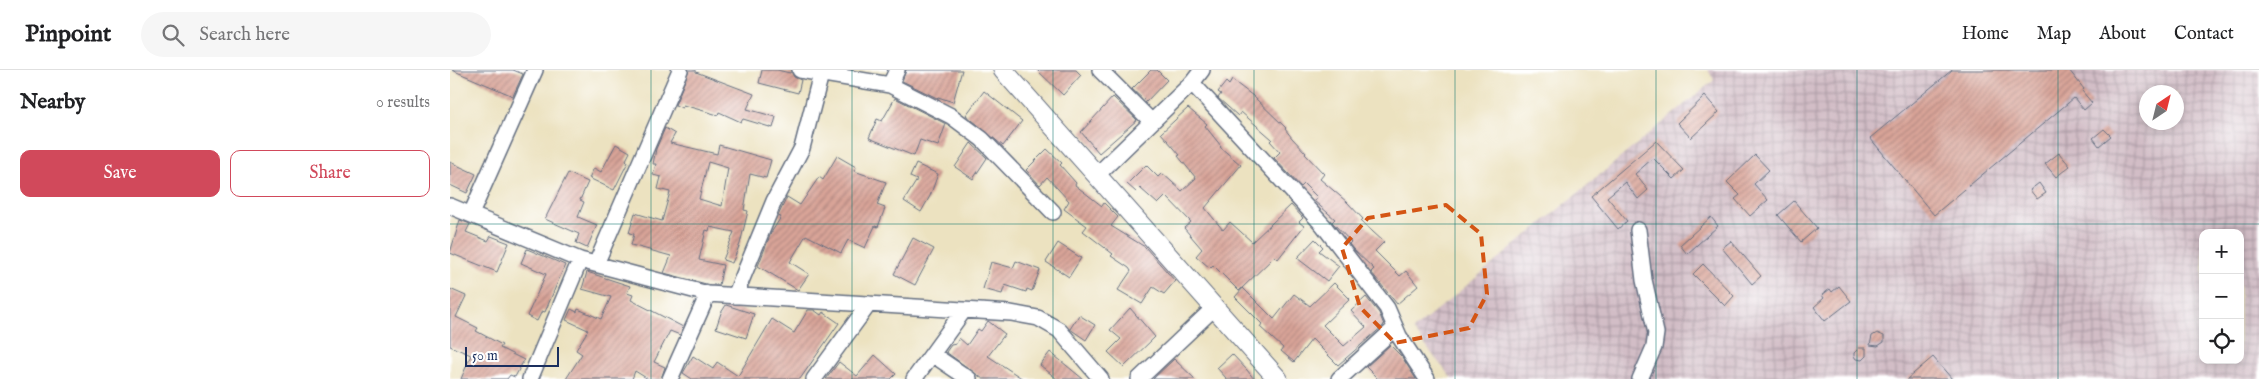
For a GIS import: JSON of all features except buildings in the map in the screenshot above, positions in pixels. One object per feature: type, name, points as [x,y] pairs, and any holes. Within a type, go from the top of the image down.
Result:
[{"type":"street","points":[[471,214],[536,70]]},
{"type":"street","points":[[596,264],[680,70]]},
{"type":"street","points":[[800,70],[890,85],[951,116],[982,139],[1053,212]]},
{"type":"street","points":[[890,85],[897,70]]},
{"type":"street","points":[[1003,70],[1278,379]]},
{"type":"street","points":[[1100,70],[1152,122]]},
{"type":"street","points":[[1097,175],[1192,83],[1202,70]]},
{"type":"street","points":[[735,296],[774,201],[802,148],[820,74]]},
{"type":"street","points":[[1192,83],[1323,225],[1387,308],[1395,328],[1427,379]]},
{"type":"street","points":[[451,209],[471,214],[580,260],[708,294],[1011,313],[1038,318],[1059,330],[1101,379]]},
{"type":"street","points":[[1638,230],[1644,280],[1656,333],[1654,347],[1640,379]]},
{"type":"street","points":[[530,379],[580,260]]},
{"type":"street","points":[[670,379],[708,294]]},
{"type":"street","points":[[814,379],[869,304]]},
{"type":"street","points":[[1139,379],[1215,307]]},
{"type":"street","points":[[914,379],[964,310]]},
{"type":"street","points":[[1339,379],[1395,328]]},
{"type":"street","points":[[932,354],[969,379]]},
{"type":"highlighted area","points":[[1446,205],[1481,234],[1487,294],[1469,328],[1395,343],[1360,307],[1342,248],[1368,218]]},
{"type":"shaded area","points":[[1708,70],[2259,70],[2259,379],[1452,379],[1413,330],[1714,80]]}]
